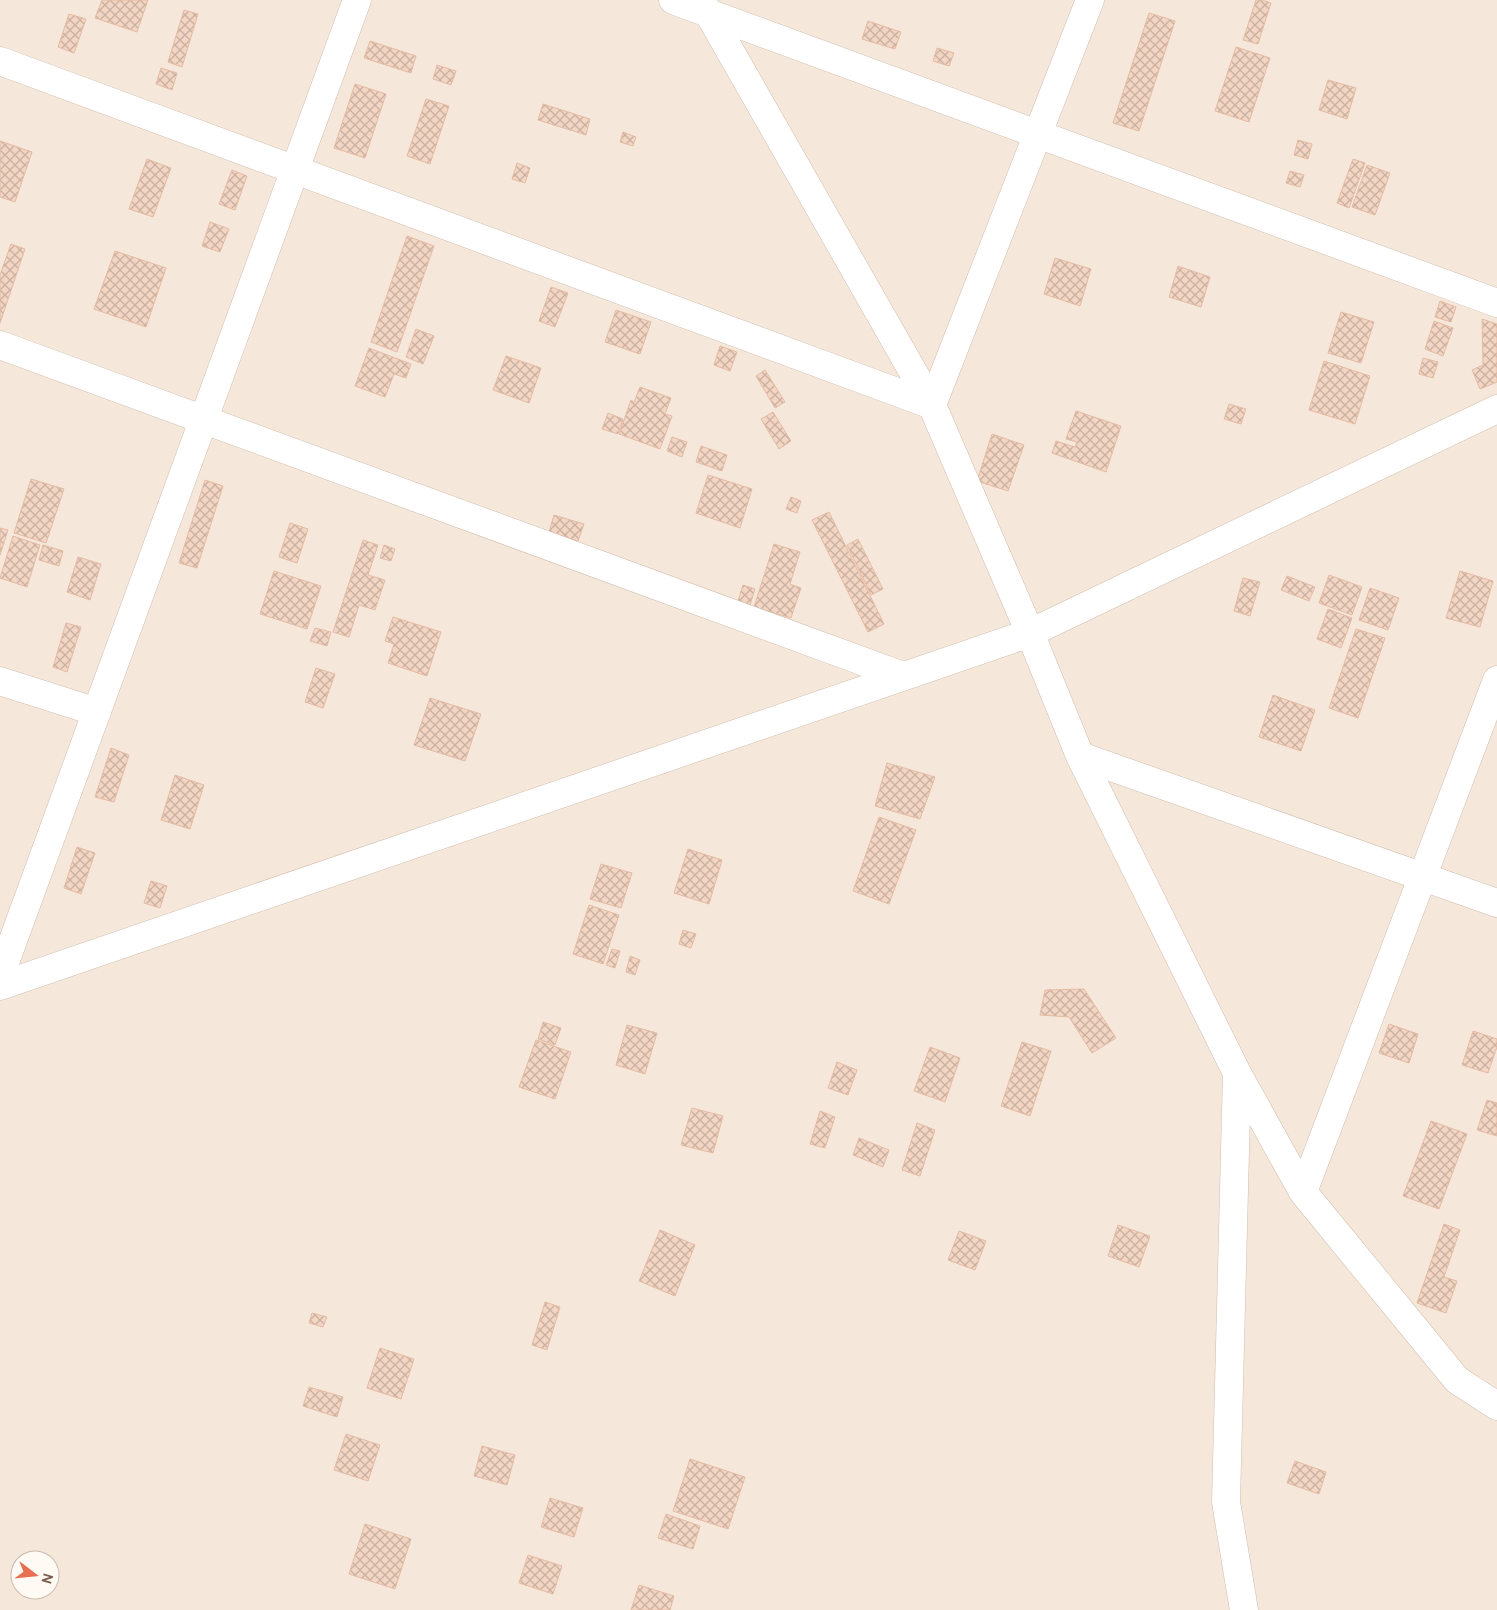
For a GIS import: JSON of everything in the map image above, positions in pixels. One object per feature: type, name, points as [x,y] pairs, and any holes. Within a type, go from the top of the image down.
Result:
[{"type":"street","points":[[0,976],[357,0]]},
{"type":"street","points":[[673,0],[705,7],[1038,134],[1497,303]]},
{"type":"street","points":[[932,404],[1090,0]]},
{"type":"street","points":[[705,7],[932,404],[1030,633],[1080,756],[1237,1073],[1302,1192],[1457,1380],[1497,1406]]},
{"type":"street","points":[[0,61],[932,404]]},
{"type":"street","points":[[0,346],[903,676]]},
{"type":"street","points":[[0,986],[1030,633],[1497,409]]},
{"type":"street","points":[[1302,1192],[1497,680]]},
{"type":"street","points":[[0,681],[97,712]]},
{"type":"street","points":[[1080,756],[1497,903]]},
{"type":"street","points":[[1237,1073],[1226,1502],[1244,1610]]},
{"type":"shaded area","points":[[0,0],[1497,0],[1497,1610],[0,1610]]},
{"type":"building","points":[[102,0],[148,0],[137,32],[95,18]]},
{"type":"building","points":[[1256,0],[1271,3],[1258,44],[1243,40]]},
{"type":"building","points":[[184,10],[198,14],[182,67],[168,62]]},
{"type":"building","points":[[1149,13],[1175,21],[1139,131],[1113,123]]},
{"type":"building","points":[[69,14],[86,19],[74,53],[58,47]]},
{"type":"building","points":[[868,21],[901,32],[895,49],[862,39]]},
{"type":"building","points":[[370,41],[416,56],[411,73],[364,58]]},
{"type":"building","points":[[1236,47],[1270,58],[1249,122],[1215,111]]},
{"type":"building","points":[[937,48],[954,53],[949,66],[933,61]]},
{"type":"building","points":[[437,65],[456,71],[451,85],[433,79]]},
{"type":"building","points":[[161,68],[177,73],[172,90],[156,84]]},
{"type":"building","points":[[1328,80],[1356,88],[1347,119],[1319,110]]},
{"type":"building","points":[[355,84],[386,94],[365,158],[334,148]]},
{"type":"building","points":[[426,99],[449,106],[430,164],[407,156]]},
{"type":"building","points":[[543,104],[590,119],[586,135],[538,120]]},
{"type":"building","points":[[623,132],[636,137],[633,146],[620,142]]},
{"type":"building","points":[[1298,140],[1312,144],[1308,159],[1294,155]]},
{"type":"building","points":[[0,141],[32,152],[15,202],[0,197]]},
{"type":"building","points":[[147,159],[171,168],[153,217],[129,209]]},
{"type":"building","points":[[1353,159],[1365,163],[1349,208],[1337,203]]},
{"type":"building","points":[[517,163],[530,168],[525,183],[512,179]]},
{"type":"building","points":[[1367,165],[1390,173],[1375,215],[1352,207]]},
{"type":"building","points":[[232,170],[247,176],[235,210],[219,204]]},
{"type":"building","points":[[1290,171],[1304,175],[1300,187],[1286,183]]},
{"type":"building","points":[[210,222],[229,229],[220,252],[202,246]]},
{"type":"building","points":[[407,236],[434,246],[397,352],[371,342]]},
{"type":"building","points":[[11,244],[25,249],[0,323],[0,275]]},
{"type":"building","points":[[115,251],[166,268],[146,327],[94,309]]},
{"type":"building","points":[[1055,258],[1091,269],[1080,306],[1044,294]]},
{"type":"building","points":[[1178,266],[1210,277],[1201,307],[1169,297]]},
{"type":"building","points":[[551,287],[568,293],[555,327],[539,321]]},
{"type":"building","points":[[1440,301],[1456,307],[1451,322],[1435,317]]},
{"type":"building","points":[[616,310],[651,322],[640,354],[605,342]]},
{"type":"building","points":[[1341,312],[1374,322],[1361,363],[1328,353]]},
{"type":"building","points":[[1482,319],[1497,324],[1497,382],[1480,389],[1472,370],[1483,365]]},
{"type":"building","points":[[1434,321],[1453,328],[1443,356],[1425,349]]},
{"type":"building","points":[[416,329],[434,336],[423,364],[406,357]]},
{"type":"building","points":[[720,346],[737,352],[730,371],[714,365]]},
{"type":"building","points":[[369,348],[411,364],[406,378],[394,374],[385,397],[355,386]]},
{"type":"building","points":[[506,356],[541,368],[529,403],[493,390]]},
{"type":"building","points":[[1423,358],[1438,362],[1433,378],[1419,374]]},
{"type":"building","points":[[1324,361],[1370,376],[1355,424],[1309,410]]},
{"type":"building","points":[[765,370],[785,402],[775,408],[756,376]]},
{"type":"building","points":[[640,387],[671,398],[665,414],[672,416],[660,449],[619,434],[631,400],[634,402]]},
{"type":"building","points":[[1229,404],[1246,409],[1241,424],[1224,419]]},
{"type":"building","points":[[1076,411],[1121,426],[1106,472],[1052,453],[1056,441],[1075,447],[1077,442],[1066,439]]},
{"type":"building","points":[[773,412],[791,441],[779,449],[761,419]]},
{"type":"building","points":[[608,413],[623,419],[618,434],[602,429]]},
{"type":"building","points":[[992,434],[1024,445],[1008,491],[977,481]]},
{"type":"building","points":[[672,437],[687,442],[682,457],[667,451]]},
{"type":"building","points":[[701,446],[727,455],[722,471],[696,462]]},
{"type":"building","points":[[708,475],[752,489],[740,528],[696,513]]},
{"type":"building","points":[[31,479],[64,489],[46,543],[14,533]]},
{"type":"building","points":[[205,480],[223,486],[197,568],[179,563]]},
{"type":"building","points":[[791,497],[801,501],[797,513],[786,509]]},
{"type":"building","points":[[829,512],[884,624],[868,632],[812,520]]},
{"type":"building","points":[[554,515],[584,524],[578,541],[549,532]]},
{"type":"building","points":[[290,523],[308,529],[297,563],[279,557]]},
{"type":"building","points":[[0,528],[8,530],[0,555]]},
{"type":"building","points":[[13,536],[40,545],[27,587],[0,578]]},
{"type":"building","points":[[858,539],[883,589],[871,595],[847,545]]},
{"type":"building","points":[[363,540],[378,545],[368,575],[385,580],[375,610],[359,605],[349,637],[333,632]]},
{"type":"building","points":[[774,544],[800,552],[790,584],[801,588],[791,618],[754,607]]},
{"type":"building","points":[[43,545],[63,551],[59,566],[39,560]]},
{"type":"building","points":[[384,545],[395,549],[391,561],[380,558]]},
{"type":"building","points":[[78,557],[101,564],[90,600],[67,592]]},
{"type":"building","points":[[274,571],[321,586],[307,629],[260,614]]},
{"type":"building","points":[[1460,571],[1493,581],[1480,627],[1446,618]]},
{"type":"building","points":[[1329,575],[1362,587],[1352,615],[1319,603]]},
{"type":"building","points":[[1287,576],[1315,587],[1309,601],[1281,590]]},
{"type":"building","points":[[1243,578],[1260,582],[1250,616],[1234,611]]},
{"type":"building","points":[[743,585],[755,589],[750,605],[738,601]]},
{"type":"building","points":[[1370,588],[1399,598],[1388,630],[1359,620]]},
{"type":"building","points":[[1328,609],[1352,618],[1341,648],[1317,639]]},
{"type":"building","points":[[393,617],[441,632],[427,676],[388,663],[394,644],[385,641]]},
{"type":"building","points":[[66,623],[81,627],[67,672],[53,667]]},
{"type":"building","points":[[315,628],[331,632],[327,646],[310,641]]},
{"type":"building","points":[[1356,629],[1385,638],[1358,718],[1329,708]]},
{"type":"building","points":[[316,668],[335,674],[323,708],[305,702]]},
{"type":"building","points":[[1273,695],[1315,710],[1301,751],[1259,737]]},
{"type":"building","points":[[430,698],[481,714],[465,761],[414,745]]},
{"type":"building","points":[[111,748],[129,755],[114,802],[95,797]]},
{"type":"building","points":[[887,763],[935,777],[920,819],[875,806]]},
{"type":"building","points":[[175,775],[204,785],[190,829],[161,820]]},
{"type":"building","points":[[879,817],[916,830],[889,904],[853,891]]},
{"type":"building","points":[[77,847],[95,853],[81,894],[64,888]]},
{"type":"building","points":[[688,849],[722,860],[709,904],[674,893]]},
{"type":"building","points":[[601,864],[632,873],[621,908],[590,899]]},
{"type":"building","points":[[151,881],[167,886],[160,908],[144,903]]},
{"type":"building","points":[[589,905],[619,915],[603,964],[573,954]]},
{"type":"building","points":[[683,930],[696,934],[691,948],[679,944]]},
{"type":"building","points":[[612,949],[620,951],[615,968],[606,965]]},
{"type":"building","points":[[630,956],[640,960],[635,975],[626,972]]},
{"type":"building","points":[[1084,989],[1116,1038],[1092,1053],[1069,1017],[1040,1015],[1045,990]]},
{"type":"building","points":[[543,1022],[561,1028],[555,1045],[538,1039]]},
{"type":"building","points":[[1389,1024],[1418,1034],[1409,1063],[1379,1053]]},
{"type":"building","points":[[627,1025],[657,1033],[645,1074],[616,1065]]},
{"type":"building","points":[[1473,1031],[1497,1039],[1497,1047],[1488,1073],[1462,1065]]},
{"type":"building","points":[[536,1040],[571,1052],[555,1099],[519,1087]]},
{"type":"building","points":[[1022,1042],[1051,1051],[1030,1116],[1001,1106]]},
{"type":"building","points":[[930,1047],[960,1058],[945,1102],[914,1091]]},
{"type":"building","points":[[837,1062],[857,1070],[848,1095],[828,1088]]},
{"type":"building","points":[[1487,1100],[1497,1103],[1497,1136],[1477,1130]]},
{"type":"building","points":[[692,1108],[723,1116],[713,1153],[681,1145]]},
{"type":"building","points":[[820,1111],[835,1117],[825,1148],[810,1144]]},
{"type":"building","points":[[1431,1121],[1467,1134],[1439,1209],[1403,1196]]},
{"type":"building","points":[[917,1123],[935,1130],[920,1176],[902,1170]]},
{"type":"building","points":[[859,1138],[889,1150],[883,1167],[853,1155]]},
{"type":"building","points":[[1444,1224],[1460,1230],[1444,1277],[1457,1281],[1446,1313],[1417,1303]]},
{"type":"building","points":[[1118,1225],[1150,1236],[1139,1267],[1108,1256]]},
{"type":"building","points":[[660,1230],[695,1245],[675,1296],[639,1281]]},
{"type":"building","points":[[959,1231],[986,1241],[975,1270],[948,1260]]},
{"type":"building","points":[[545,1302],[560,1307],[547,1350],[532,1345]]},
{"type":"building","points":[[312,1313],[327,1317],[323,1327],[309,1323]]},
{"type":"building","points":[[380,1348],[414,1359],[401,1399],[367,1388]]},
{"type":"building","points":[[309,1387],[343,1397],[337,1417],[303,1406]]},
{"type":"building","points":[[346,1434],[380,1445],[368,1481],[334,1470]]},
{"type":"building","points":[[482,1446],[515,1455],[507,1485],[474,1476]]},
{"type":"building","points":[[690,1459],[745,1477],[728,1529],[673,1511]]},
{"type":"building","points":[[1295,1461],[1326,1472],[1319,1494],[1287,1483]]},
{"type":"building","points":[[550,1498],[583,1508],[574,1537],[541,1527]]},
{"type":"building","points":[[666,1514],[700,1526],[693,1549],[658,1538]]},
{"type":"building","points":[[365,1524],[411,1539],[395,1589],[349,1574]]},
{"type":"building","points":[[528,1555],[562,1566],[553,1594],[519,1583]]},
{"type":"building","points":[[639,1585],[674,1596],[670,1610],[631,1610]]}]
